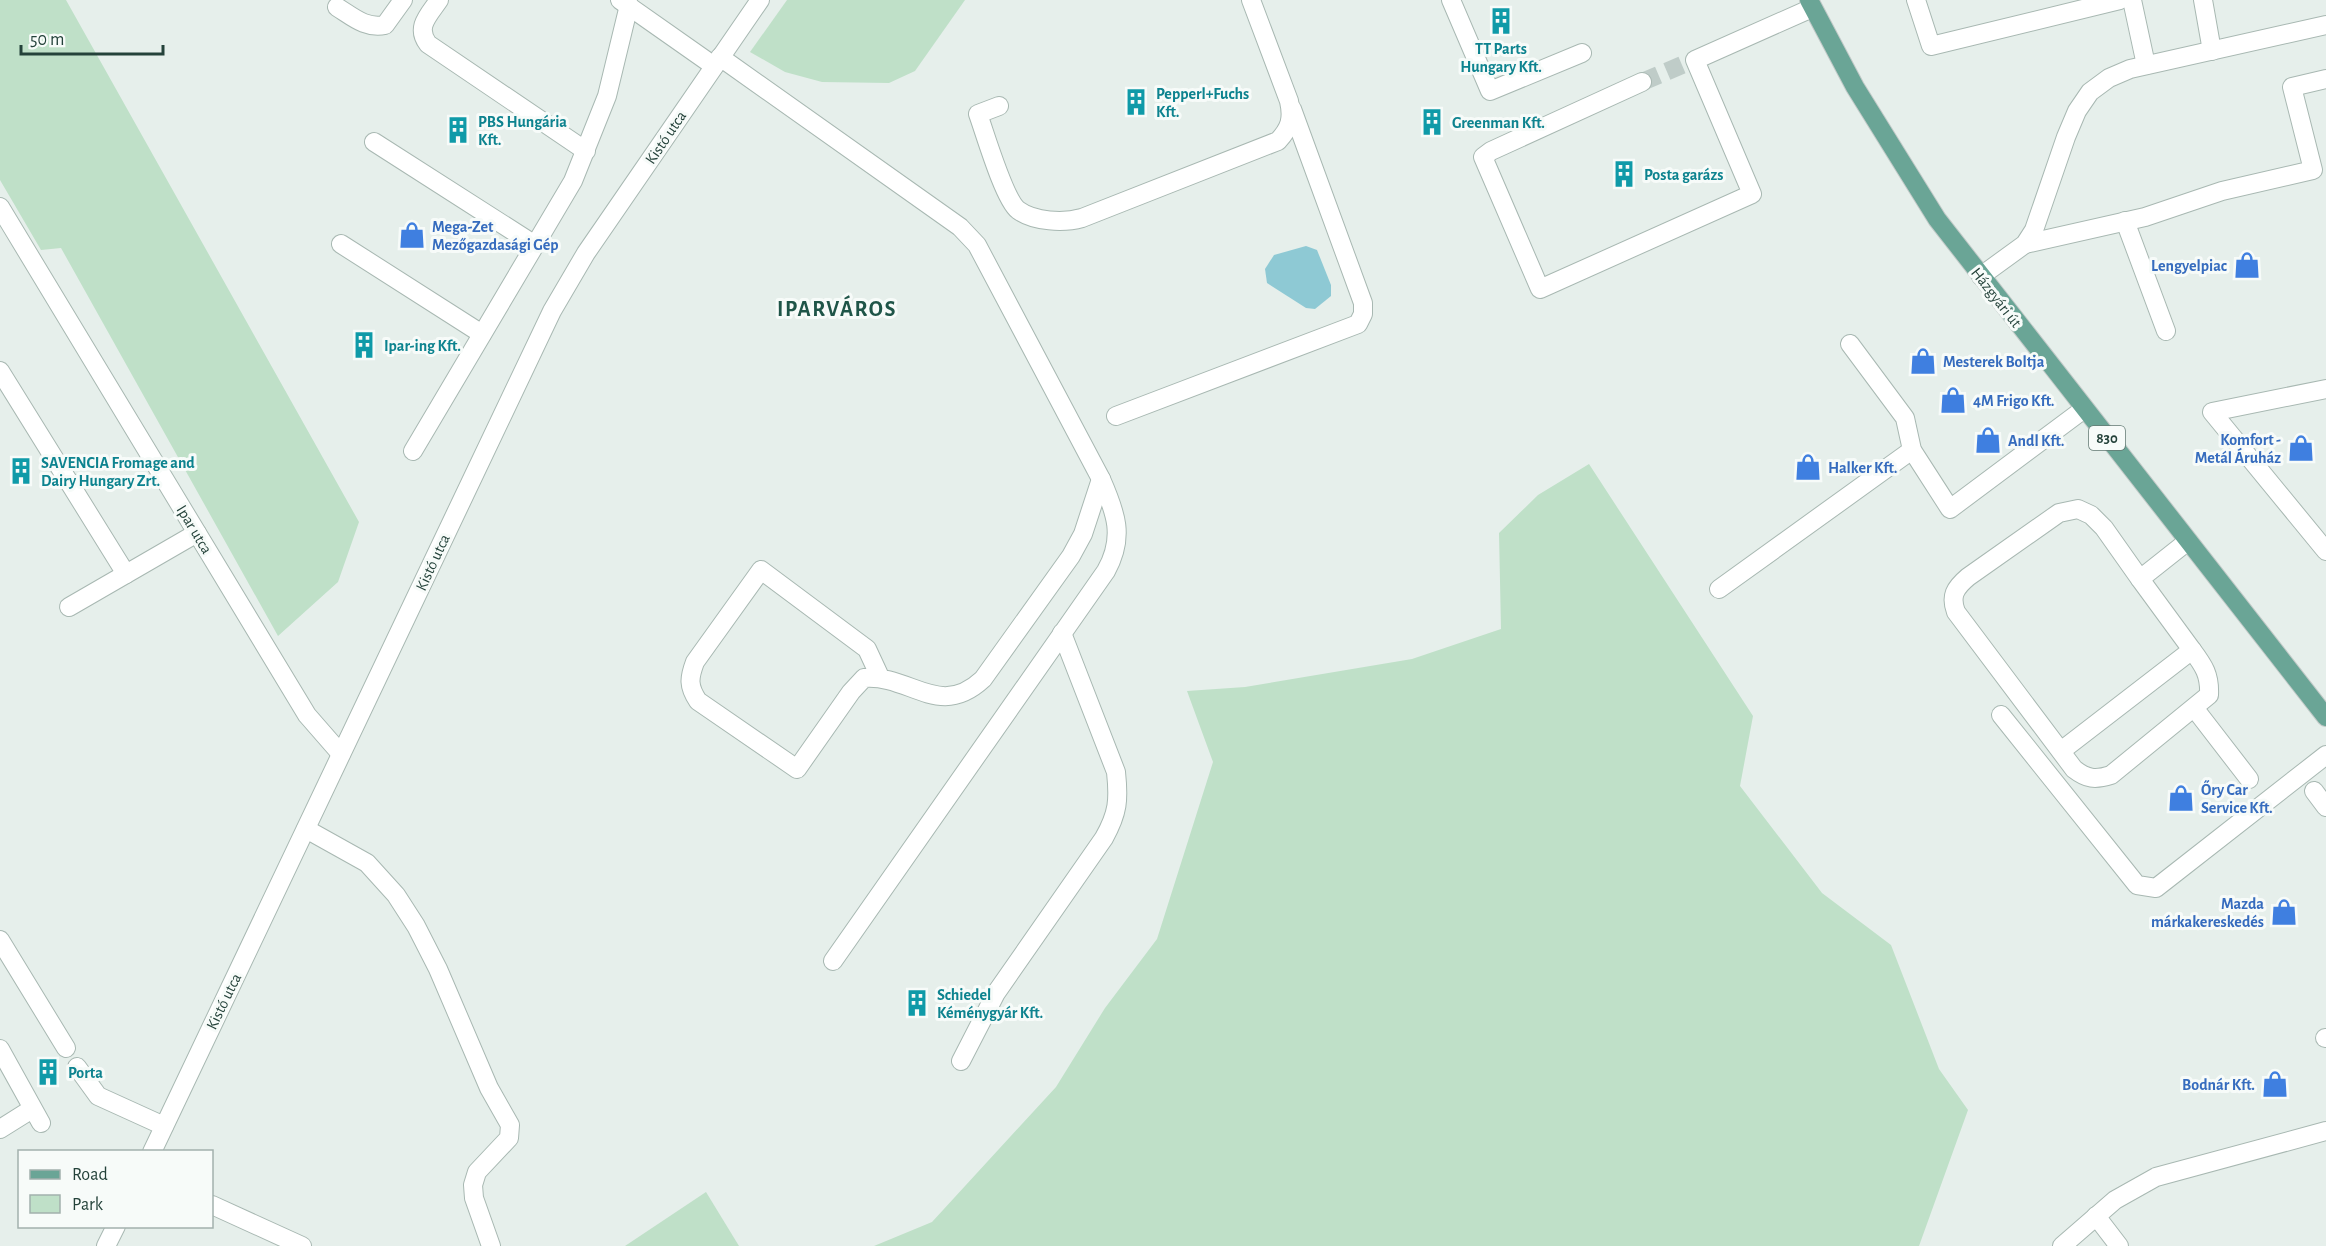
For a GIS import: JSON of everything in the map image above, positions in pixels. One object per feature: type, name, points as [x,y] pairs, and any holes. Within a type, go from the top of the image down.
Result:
[{"type":"main road","name":"Házgyári út","points":[[1810,4],[1895,155],[1937,219],[2326,717]]},
{"type":"street","points":[[337,7],[362,23],[374,27],[385,25],[403,0]]},
{"type":"street","points":[[439,0],[422,24],[421,31],[428,44],[586,151]]},
{"type":"street","name":"Kistó utca","points":[[153,1150],[552,311],[586,253],[760,0]]},
{"type":"street","points":[[1116,416],[1358,324],[1363,315],[1363,303],[1251,0]]},
{"type":"street","points":[[1451,0],[1490,91],[1582,52]]},
{"type":"street","points":[[1916,0],[1931,46],[2120,0]]},
{"type":"street","points":[[2132,0],[2146,65]]},
{"type":"street","points":[[2203,0],[2212,51]]},
{"type":"street","points":[[413,451],[573,180],[607,96],[624,3],[717,62],[960,227],[976,244],[1101,479],[1114,510],[1117,533],[1115,554],[833,961]]},
{"type":"street","points":[[1642,82],[1491,151],[1483,157],[1540,289],[1752,194],[1688,63],[1810,4]]},
{"type":"street","points":[[1981,276],[2025,244],[2034,230],[2066,136],[2090,92],[2109,78],[2146,65],[2326,25]]},
{"type":"street","points":[[2025,244],[2125,221],[2222,191],[2313,171],[2292,87],[2326,80]]},
{"type":"street","points":[[999,106],[978,114],[1009,197],[1018,210],[1051,221],[1065,222],[1114,206],[1278,141],[1287,130],[1292,116],[1289,101]]},
{"type":"street","points":[[374,142],[535,245]]},
{"type":"street","name":"Ipar utca","points":[[0,207],[307,715],[341,754]]},
{"type":"street","points":[[2125,221],[2166,331]]},
{"type":"street","points":[[341,244],[482,334]]},
{"type":"street","points":[[1850,344],[1905,418],[1912,450],[1950,509],[2084,409]]},
{"type":"street","points":[[0,371],[126,574]]},
{"type":"street","points":[[2326,389],[2212,412],[2326,551]]},
{"type":"street","points":[[1719,590],[1912,450]]},
{"type":"street","points":[[880,677],[867,649],[761,570],[695,662],[689,677],[691,689],[698,701],[797,769],[851,692],[864,678],[880,677],[930,695],[944,697],[971,690],[983,679],[1071,556],[1083,534],[1101,479]]},
{"type":"street","points":[[2078,509],[2091,515],[2104,528],[2140,579],[2207,669],[2210,681],[2209,695],[2195,709],[2105,777],[2085,777],[2074,769],[1956,612],[1952,601],[1956,587],[2060,513],[2078,509]]},
{"type":"street","points":[[69,607],[197,533]]},
{"type":"street","points":[[2140,579],[2188,541]]},
{"type":"street","points":[[961,1061],[996,993],[1104,838],[1116,817],[1118,796],[1116,772],[1062,633]]},
{"type":"street","points":[[2061,751],[2192,650]]},
{"type":"street","points":[[2195,709],[2249,779]]},
{"type":"street","points":[[2001,715],[2138,885],[2148,889],[2156,888],[2326,755]]},
{"type":"street","points":[[2314,791],[2326,807]]},
{"type":"street","points":[[306,829],[367,863],[396,895],[416,926],[438,969],[489,1088],[510,1125],[509,1138],[477,1172],[473,1185],[474,1198],[491,1246]]},
{"type":"street","points":[[0,940],[66,1048]]},
{"type":"street","points":[[0,1049],[37,1116],[0,1129]]},
{"type":"street","points":[[77,1067],[98,1096],[164,1126]]},
{"type":"street","points":[[2062,1246],[2115,1200],[2156,1177],[2326,1131]]},
{"type":"street","points":[[213,1205],[302,1246]]},
{"type":"street","points":[[2096,1216],[2119,1246]]},
{"type":"street","points":[[106,1246],[115,1228]]},
{"type":"green space","points":[[0,0],[66,0],[359,522],[338,582],[278,636],[61,248],[41,250],[0,180]]},
{"type":"green space","points":[[787,0],[965,0],[915,71],[889,83],[822,82],[785,72],[750,52]]},
{"type":"green space","points":[[1589,464],[1753,716],[1740,786],[1822,893],[1891,945],[1939,1069],[1968,1110],[1919,1246],[874,1246],[932,1222],[1056,1087],[1105,1008],[1157,939],[1213,762],[1187,691],[1245,687],[1412,659],[1501,629],[1499,533],[1538,495]]},
{"type":"green space","points":[[706,1192],[739,1246],[625,1246]]},
{"type":"water","points":[[1306,246],[1317,250],[1331,285],[1331,296],[1315,309],[1306,308],[1267,283],[1265,269],[1274,255]]},
{"type":"tunnel","points":[[1642,82],[1682,65]]},
{"type":"place","name":"TT Parts Hungary Kft.","points":[[1501,21]]},
{"type":"place","name":"Pepperl+Fuchs Kft.","points":[[1136,102]]},
{"type":"place","name":"Greenman Kft.","points":[[1432,122]]},
{"type":"place","name":"PBS Hungária Kft.","points":[[458,130]]},
{"type":"place","name":"Posta garázs","points":[[1624,174]]},
{"type":"place","name":"Mega-Zet Mezőgazdasági Gép","points":[[412,235]]},
{"type":"place","name":"Lengyelpiac","points":[[2247,265]]},
{"type":"place","name":"Ipar-ing Kft.","points":[[364,345]]},
{"type":"place","name":"Mesterek Boltja","points":[[1923,361]]},
{"type":"place","name":"4M Frigo Kft.","points":[[1953,400]]},
{"type":"place","name":"Andl Kft.","points":[[1988,440]]},
{"type":"place","name":"Komfort - Metál Áruház","points":[[2301,448]]},
{"type":"place","name":"Halker Kft.","points":[[1808,467]]},
{"type":"place","name":"SAVENCIA Fromage and Dairy Hungary Zrt.","points":[[21,471]]},
{"type":"place","name":"Őry Car Service Kft.","points":[[2181,798]]},
{"type":"place","name":"Mazda márkakereskedés","points":[[2284,912]]},
{"type":"place","name":"Schiedel Kéménygyár Kft.","points":[[917,1003]]},
{"type":"place","name":"Porta","points":[[48,1072]]},
{"type":"place","name":"Bodnár Kft.","points":[[2275,1084]]},
{"type":"district","name":"IPARVÁROS","points":[[837,308]]}]
